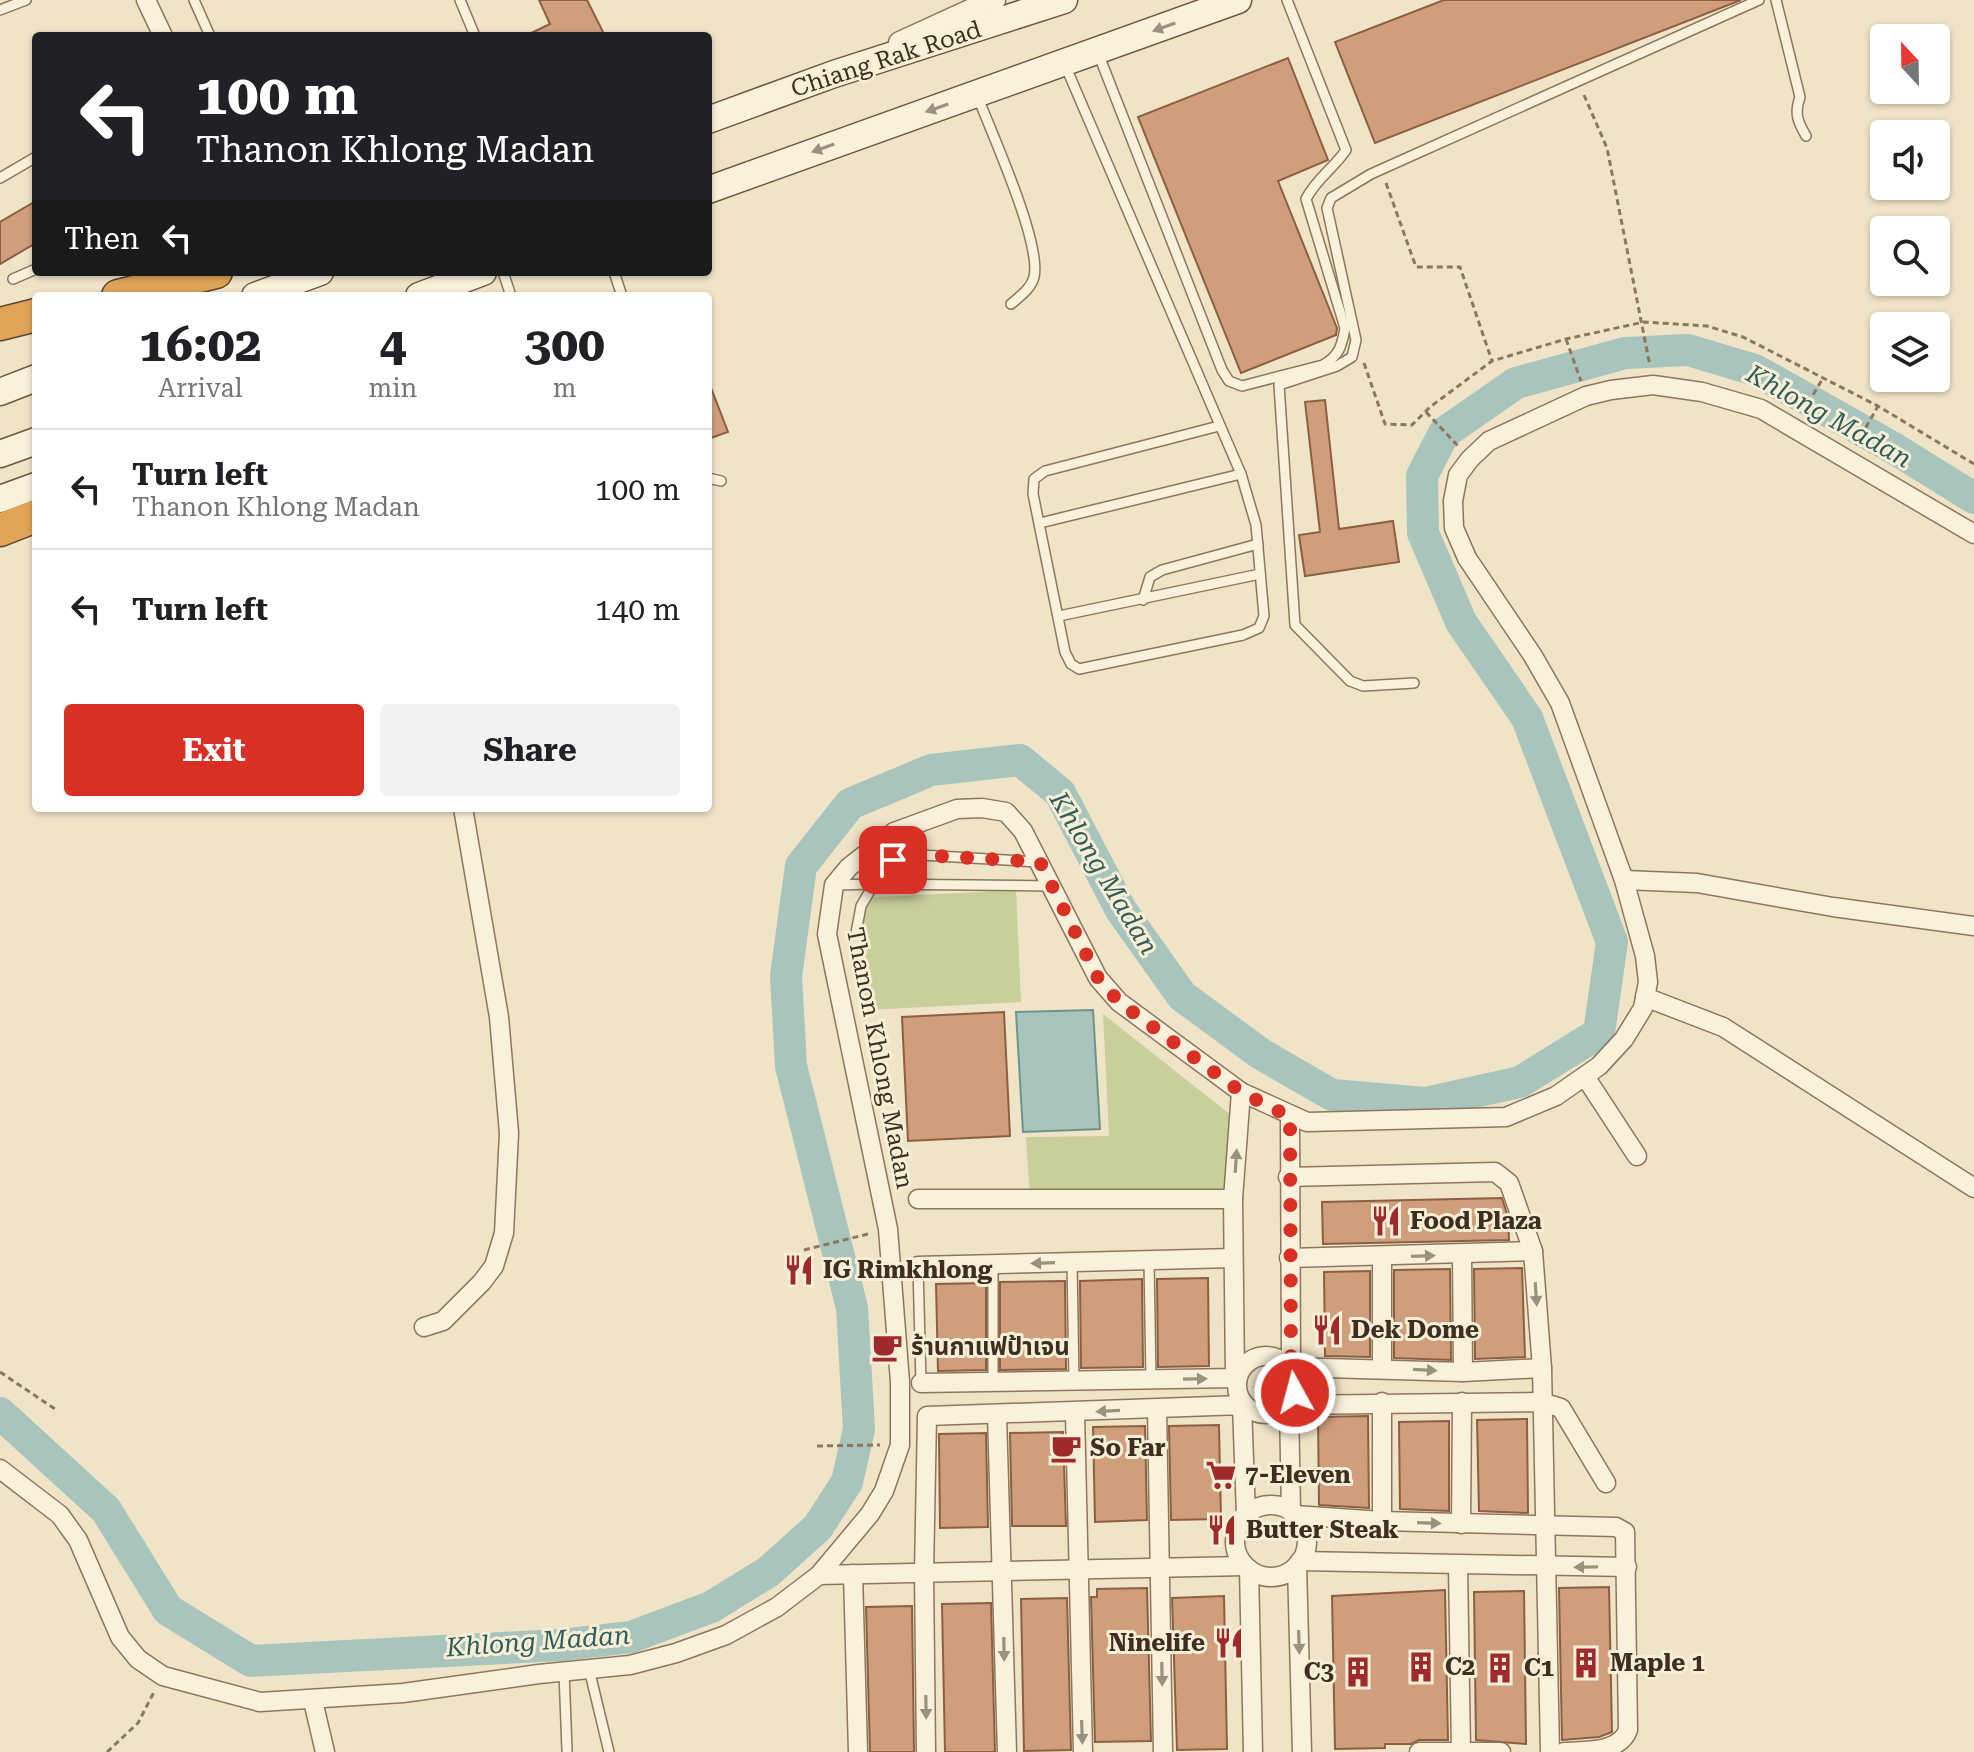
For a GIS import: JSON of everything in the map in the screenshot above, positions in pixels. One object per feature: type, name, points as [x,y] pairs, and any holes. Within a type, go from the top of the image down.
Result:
[{"type":"highway","points":[[126,290],[196,276]]},
{"type":"highway","points":[[0,324],[32,316]]},
{"type":"highway","points":[[0,530],[32,518]]},
{"type":"main road","name":"Chiang Rak Road","points":[[712,119],[834,74],[1064,0]]},
{"type":"main road","points":[[712,189],[1238,0]]},
{"type":"main road","points":[[266,292],[309,276]]},
{"type":"main road","points":[[430,292],[472,276]]},
{"type":"main road","points":[[468,292],[496,276]]},
{"type":"main road","points":[[0,392],[32,380]]},
{"type":"main road","points":[[0,454],[32,442]]},
{"type":"main road","points":[[0,499],[32,487]]},
{"type":"street","points":[[146,0],[161,32]]},
{"type":"street","points":[[834,74],[994,0]]},
{"type":"street","points":[[834,885],[849,867],[894,832],[957,809],[982,808],[1006,812],[1023,831],[1098,978],[1119,1002],[1241,1092],[1290,1117],[1326,1123],[1506,1117],[1556,1096],[1586,1078],[1624,1039],[1643,1008],[1645,956],[1624,880],[1560,703],[1533,656],[1467,558],[1454,528],[1453,501],[1458,475],[1470,459],[1489,441],[1586,396],[1653,385],[1702,392],[1761,409],[1974,534]]},
{"type":"street","points":[[424,1327],[443,1321],[482,1282],[494,1266],[504,1233],[509,1133],[500,1032],[464,812]]},
{"type":"street","points":[[1624,880],[1697,883],[1833,907],[1974,926]]},
{"type":"street","name":"Thanon Khlong Madan","points":[[0,1469],[60,1515],[78,1540],[120,1637],[138,1659],[163,1676],[260,1702],[403,1693],[630,1665],[726,1635],[777,1607],[819,1575],[870,1514],[884,1491],[900,1445],[892,1266],[884,1199],[827,934],[834,885]]},
{"type":"street","points":[[1645,997],[1723,1027],[1974,1188]]},
{"type":"street","points":[[1586,1078],[1637,1156]]},
{"type":"street","points":[[1241,1092],[1233,1199],[1233,1258],[1235,1378],[1242,1405],[1246,1515],[1235,1538],[1235,1548],[1247,1567],[1253,1752]]},
{"type":"street","points":[[1290,1117],[1291,1367],[1296,1381],[1289,1405],[1293,1513],[1302,1523],[1306,1542],[1298,1563],[1302,1752]]},
{"type":"street","points":[[1288,1177],[1495,1172],[1509,1183],[1533,1251],[1542,1368],[1550,1752]]},
{"type":"street","points":[[918,1199],[1233,1199]]},
{"type":"street","points":[[1289,1258],[1533,1251]]},
{"type":"street","points":[[1462,1255],[1463,1372]]},
{"type":"street","points":[[1382,1257],[1382,1368]]},
{"type":"street","points":[[918,1266],[1233,1258]]},
{"type":"street","points":[[1235,1378],[1243,1365],[1281,1360],[1291,1367],[1463,1372],[1542,1368]]},
{"type":"street","points":[[921,1383],[1235,1378]]},
{"type":"street","points":[[1382,1402],[1382,1521]]},
{"type":"street","points":[[1461,1524],[1462,1402]]},
{"type":"street","points":[[926,1752],[924,1573],[927,1416],[1242,1405],[1252,1410],[1272,1412],[1289,1405],[1542,1402],[1561,1408],[1606,1483]]},
{"type":"street","points":[[1157,1409],[1163,1752]]},
{"type":"street","points":[[1075,1413],[1083,1752]]},
{"type":"street","points":[[997,1415],[1007,1752]]},
{"type":"street","points":[[1246,1515],[1265,1505],[1276,1505],[1293,1513],[1382,1521],[1616,1527],[1625,1532],[1628,1730],[1625,1741],[1615,1750],[1564,1752]]},
{"type":"street","points":[[819,1575],[1247,1567],[1274,1576],[1298,1563],[1627,1567]]},
{"type":"street","points":[[1458,1566],[1461,1751]]},
{"type":"street","points":[[853,1574],[858,1752]]},
{"type":"street","points":[[313,1701],[325,1752]]},
{"type":"street","points":[[1419,1752],[1501,1752]]},
{"type":"lane","points":[[0,10],[26,0]]},
{"type":"lane","points":[[194,0],[208,32]]},
{"type":"lane","points":[[460,0],[473,32]]},
{"type":"lane","points":[[1097,51],[1216,355],[1229,381],[1242,386],[1323,365],[1334,359],[1341,348],[1345,328],[1306,199],[1314,184],[1339,161],[1346,150],[1287,0]]},
{"type":"lane","points":[[1414,683],[1363,686],[1350,681],[1295,625],[1279,385],[1337,366],[1352,357],[1356,340],[1327,208],[1331,198],[1381,170],[1759,0]]},
{"type":"lane","points":[[1776,0],[1800,97],[1796,109],[1797,120],[1806,136]]},
{"type":"lane","points":[[1063,63],[1241,474],[1251,505],[1258,544],[1264,616],[1259,628],[1243,635],[1079,669],[1071,664],[1065,652],[1033,494],[1034,479],[1045,471],[1219,426]]},
{"type":"lane","points":[[977,94],[1031,240],[1035,275],[1029,288],[1011,304]]},
{"type":"lane","points":[[0,178],[32,159]]},
{"type":"lane","points":[[13,279],[32,271]]},
{"type":"lane","points":[[1040,523],[1241,474]]},
{"type":"lane","points":[[712,479],[721,481]]},
{"type":"lane","points":[[1143,600],[1150,577],[1162,570],[1258,544]]},
{"type":"lane","points":[[1059,616],[1260,574]]},
{"type":"lane","points":[[856,933],[861,906],[874,884],[893,860],[905,854],[1040,862]]},
{"type":"lane","points":[[834,885],[1052,886]]},
{"type":"lane","points":[[1149,1260],[1151,1380]]},
{"type":"lane","points":[[1072,1262],[1074,1381]]},
{"type":"lane","points":[[993,1264],[993,1382]]},
{"type":"lane","points":[[918,1266],[921,1383]]},
{"type":"lane","points":[[589,1669],[609,1752]]},
{"type":"lane","points":[[564,1672],[567,1750]]},
{"type":"path","points":[[1578,81],[1607,148],[1644,322],[1651,370]]},
{"type":"path","points":[[1381,170],[1416,267],[1460,267],[1492,361]]},
{"type":"path","points":[[1566,339],[1583,388]]},
{"type":"path","points":[[1798,420],[1823,378]]},
{"type":"path","points":[[1853,450],[1878,406]]},
{"type":"path","points":[[1428,413],[1460,447]]},
{"type":"path","points":[[804,1250],[871,1233]]},
{"type":"path","points":[[1,1375],[58,1411]]},
{"type":"path","points":[[817,1446],[882,1445]]},
{"type":"path","points":[[107,1752],[138,1723],[163,1676]]},
{"type":"green space","points":[[1016,890],[1021,1002],[866,1010],[861,898]]},
{"type":"green space","points":[[1103,1014],[1231,1115],[1225,1196],[1030,1196],[1026,1137],[1109,1136]]},
{"type":"water","points":[[1093,1010],[1100,1129],[1023,1132],[1016,1012]]},
{"type":"building","points":[[539,0],[587,0],[603,32],[533,32],[550,24]]},
{"type":"building","points":[[1444,0],[1741,0],[1375,143],[1335,42]]},
{"type":"building","points":[[1288,58],[1328,160],[1278,181],[1337,328],[1336,335],[1241,373],[1138,117]]},
{"type":"building","points":[[32,203],[32,245],[0,264],[0,222]]},
{"type":"building","points":[[712,390],[728,432],[712,438]]},
{"type":"building","points":[[1325,400],[1339,529],[1393,521],[1399,562],[1305,576],[1299,535],[1320,532],[1305,402]]},
{"type":"building","points":[[1004,1012],[1010,1136],[908,1141],[902,1017]]},
{"type":"building","points":[[1502,1198],[1508,1217],[1509,1240],[1323,1244],[1322,1202]]},
{"type":"building","points":[[1522,1268],[1525,1357],[1475,1359],[1474,1269]]},
{"type":"building","points":[[1450,1269],[1451,1360],[1394,1358],[1394,1270]]},
{"type":"building","points":[[1370,1271],[1370,1357],[1325,1356],[1324,1272]]},
{"type":"building","points":[[1208,1278],[1209,1366],[1158,1367],[1157,1279]]},
{"type":"building","points":[[1142,1279],[1143,1367],[1081,1368],[1080,1281]]},
{"type":"building","points":[[1065,1281],[1066,1369],[1000,1370],[1000,1282]]},
{"type":"building","points":[[986,1283],[986,1370],[938,1371],[936,1284]]},
{"type":"building","points":[[1368,1416],[1369,1508],[1319,1505],[1318,1417]]},
{"type":"building","points":[[1527,1419],[1528,1513],[1479,1511],[1477,1420]]},
{"type":"building","points":[[1449,1421],[1449,1511],[1400,1509],[1399,1422]]},
{"type":"building","points":[[1219,1425],[1221,1519],[1171,1520],[1169,1426]]},
{"type":"building","points":[[1145,1426],[1147,1520],[1095,1522],[1093,1427]]},
{"type":"building","points":[[1063,1432],[1066,1526],[1012,1526],[1010,1433]]},
{"type":"building","points":[[986,1433],[988,1527],[940,1528],[939,1434]]},
{"type":"building","name":"Maple 1","points":[[1609,1587],[1612,1732],[1599,1737],[1562,1740],[1559,1588]]},
{"type":"building","points":[[1147,1588],[1151,1741],[1095,1742],[1091,1597],[1097,1597],[1097,1589]]},
{"type":"building","points":[[1445,1590],[1448,1740],[1385,1744],[1385,1748],[1335,1749],[1332,1596]]},
{"type":"building","name":"C1","points":[[1524,1591],[1526,1744],[1476,1740],[1474,1592]]},
{"type":"building","points":[[1224,1596],[1227,1749],[1177,1750],[1172,1598]]},
{"type":"building","points":[[1067,1598],[1071,1750],[1024,1751],[1021,1599]]},
{"type":"building","points":[[991,1603],[995,1752],[945,1752],[942,1604]]},
{"type":"building","points":[[912,1606],[914,1752],[870,1752],[866,1607]]},
{"type":"waterway","name":"Khlong Madan","points":[[0,1413],[106,1510],[168,1610],[251,1661],[561,1645],[631,1637],[711,1607],[768,1572],[818,1527],[847,1482],[859,1429],[852,1308],[791,1066],[786,976],[801,866],[850,804],[931,770],[1020,760],[1060,793],[1121,910],[1182,996],[1261,1054],[1332,1095],[1425,1103],[1520,1082],[1599,1033],[1612,942],[1527,718],[1461,622],[1423,533],[1422,476],[1444,433],[1516,383],[1625,353],[1688,350],[1755,370],[1895,449],[1974,498]]},
{"type":"place","name":"Food Plaza","points":[[1386,1221]]},
{"type":"place","name":"IG Rimkhlong","points":[[799,1270]]},
{"type":"place","name":"Dek Dome","points":[[1327,1330]]},
{"type":"place","name":"ร้านกาแฟป้าเจน","points":[[887,1347]]},
{"type":"place","name":"So Far","points":[[1066,1448]]},
{"type":"place","name":"7-Eleven","points":[[1221,1475]]},
{"type":"place","name":"Butter Steak","points":[[1222,1530]]},
{"type":"place","name":"Ninelife","points":[[1229,1643]]},
{"type":"place","name":"Maple 1","points":[[1586,1663]]},
{"type":"place","name":"C2","points":[[1421,1667]]},
{"type":"place","name":"C1","points":[[1500,1668]]},
{"type":"place","name":"C3","points":[[1358,1672]]},
{"type":"route","points":[[893,860],[905,854],[1040,862],[1098,978],[1119,1002],[1184,1053],[1241,1092],[1290,1117],[1291,1367],[1296,1381],[1295,1393]]}]
